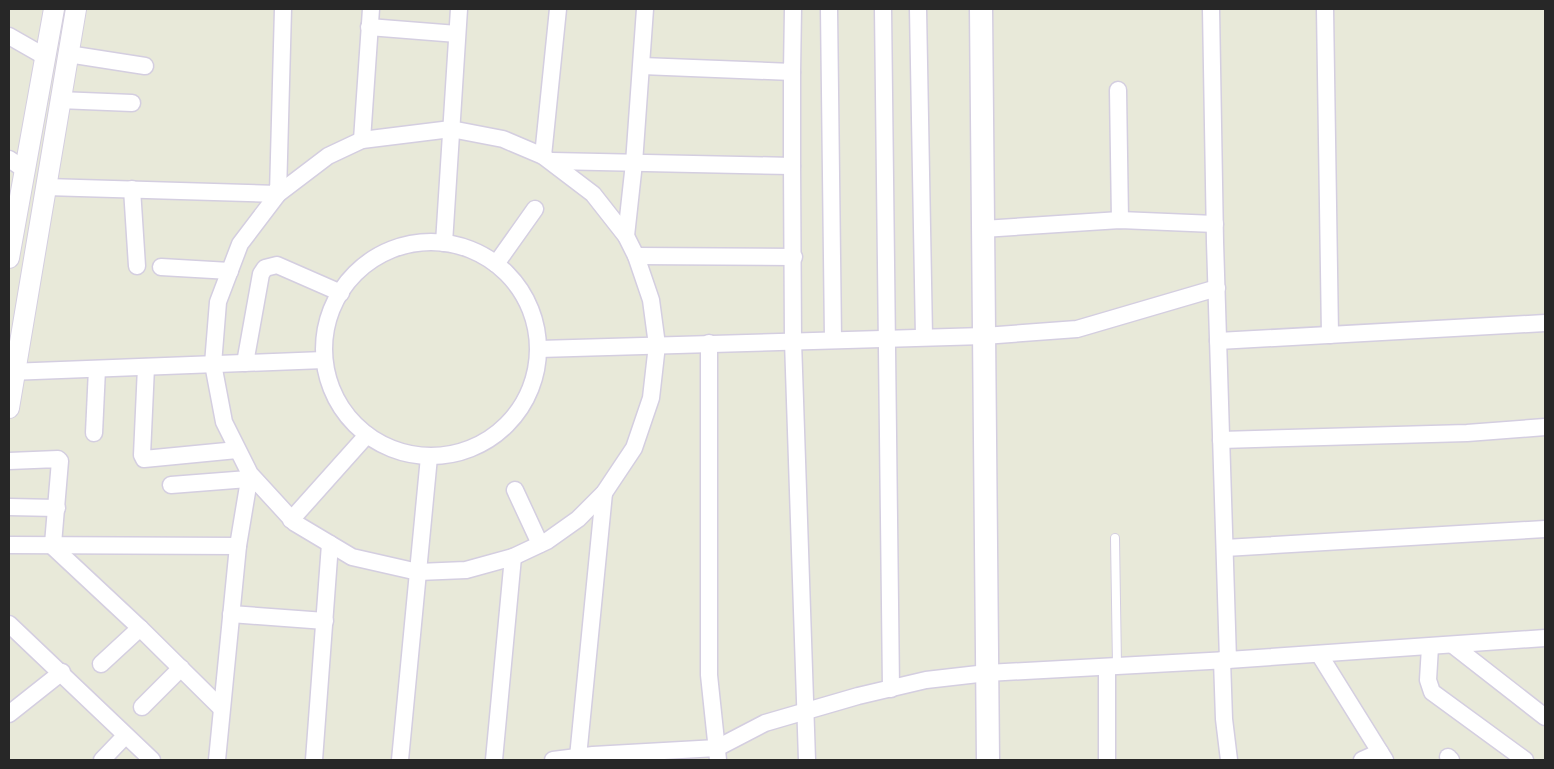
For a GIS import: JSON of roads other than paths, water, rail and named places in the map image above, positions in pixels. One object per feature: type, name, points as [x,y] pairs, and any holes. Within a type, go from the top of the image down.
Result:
[{"type":"main road","points":[[981,9],[988,760]]},
{"type":"street","points":[[9,258],[19,168],[54,9]]},
{"type":"street","points":[[9,408],[12,372],[76,9]]},
{"type":"street","points":[[278,194],[283,9]]},
{"type":"street","points":[[362,140],[370,9]]},
{"type":"street","points":[[444,242],[459,9]]},
{"type":"street","points":[[548,158],[558,9]]},
{"type":"street","points":[[626,236],[634,163],[645,9]]},
{"type":"street","points":[[793,9],[793,341],[807,760]]},
{"type":"street","points":[[828,9],[833,339]]},
{"type":"street","points":[[883,9],[888,338],[887,523],[891,689]]},
{"type":"street","points":[[918,9],[924,337]]},
{"type":"street","points":[[1211,9],[1218,341],[1225,548],[1224,718],[1229,760]]},
{"type":"street","points":[[1325,9],[1330,335]]},
{"type":"street","points":[[370,27],[457,34]]},
{"type":"street","points":[[9,36],[44,56]]},
{"type":"street","points":[[68,54],[145,66]]},
{"type":"street","points":[[642,66],[792,72]]},
{"type":"street","points":[[1118,90],[1120,220]]},
{"type":"street","points":[[59,100],[132,104]]},
{"type":"street","points":[[451,129],[503,139],[548,158],[593,194],[626,236],[636,256],[651,300],[657,345],[651,398],[634,448],[604,493],[578,519],[540,544],[513,557],[466,570],[418,572],[352,557],[291,520],[249,477],[224,422],[212,364],[218,302],[240,244],[278,194],[328,156],[362,140],[451,129]]},
{"type":"street","points":[[548,158],[634,163],[792,166]]},
{"type":"street","points":[[19,168],[47,182],[132,189],[278,194]]},
{"type":"street","points":[[132,189],[137,266]]},
{"type":"street","points":[[496,264],[535,209]]},
{"type":"street","points":[[983,229],[1120,220],[1215,224]]},
{"type":"street","points":[[444,242],[474,250],[496,264],[521,290],[534,318],[539,349],[534,382],[518,413],[494,437],[478,445],[463,452],[429,457],[398,452],[367,435],[348,417],[332,390],[324,360],[326,328],[337,299],[356,273],[382,254],[412,244],[444,242]]},
{"type":"street","points":[[636,256],[794,257]]},
{"type":"street","points":[[245,363],[262,274],[265,268],[277,265],[341,293]]},
{"type":"street","points":[[161,267],[230,270]]},
{"type":"street","points":[[539,349],[984,336],[1078,329],[1217,288]]},
{"type":"street","points":[[1218,341],[1545,323]]},
{"type":"street","points":[[709,343],[709,675],[717,754]]},
{"type":"street","points":[[12,372],[324,360]]},
{"type":"street","points":[[146,367],[142,455],[144,459],[237,450]]},
{"type":"street","points":[[94,433],[97,369]]},
{"type":"street","points":[[1221,440],[1467,432],[1545,427]]},
{"type":"street","points":[[291,520],[367,435]]},
{"type":"street","points":[[400,760],[429,457]]},
{"type":"street","points":[[9,460],[59,460],[57,508],[52,544]]},
{"type":"street","points":[[171,486],[249,477]]},
{"type":"street","points":[[217,760],[238,546],[249,477]]},
{"type":"street","points":[[515,490],[540,544]]},
{"type":"street","points":[[578,757],[604,493]]},
{"type":"street","points":[[9,507],[57,508]]},
{"type":"street","points":[[1225,548],[1545,529]]},
{"type":"street","points":[[52,544],[221,708]]},
{"type":"street","points":[[314,760],[330,544]]},
{"type":"street","points":[[9,545],[238,546]]},
{"type":"street","points":[[494,760],[513,557]]},
{"type":"street","points":[[231,614],[325,621]]},
{"type":"street","points":[[9,624],[62,672],[151,760]]},
{"type":"street","points":[[101,664],[140,628]]},
{"type":"street","points":[[553,760],[578,757],[717,754],[765,723],[926,680],[987,673],[1454,646],[1545,638]]},
{"type":"street","points":[[1454,646],[1545,717]]},
{"type":"street","points":[[1430,647],[1428,680],[1432,692],[1525,760]]},
{"type":"street","points":[[1319,654],[1383,756],[1362,760]]},
{"type":"street","points":[[1107,760],[1112,666]]},
{"type":"street","points":[[142,707],[181,668]]},
{"type":"street","points":[[9,714],[62,672]]},
{"type":"street","points":[[102,760],[125,736]]},
{"type":"lane","points":[[1112,666],[1115,538]]}]
